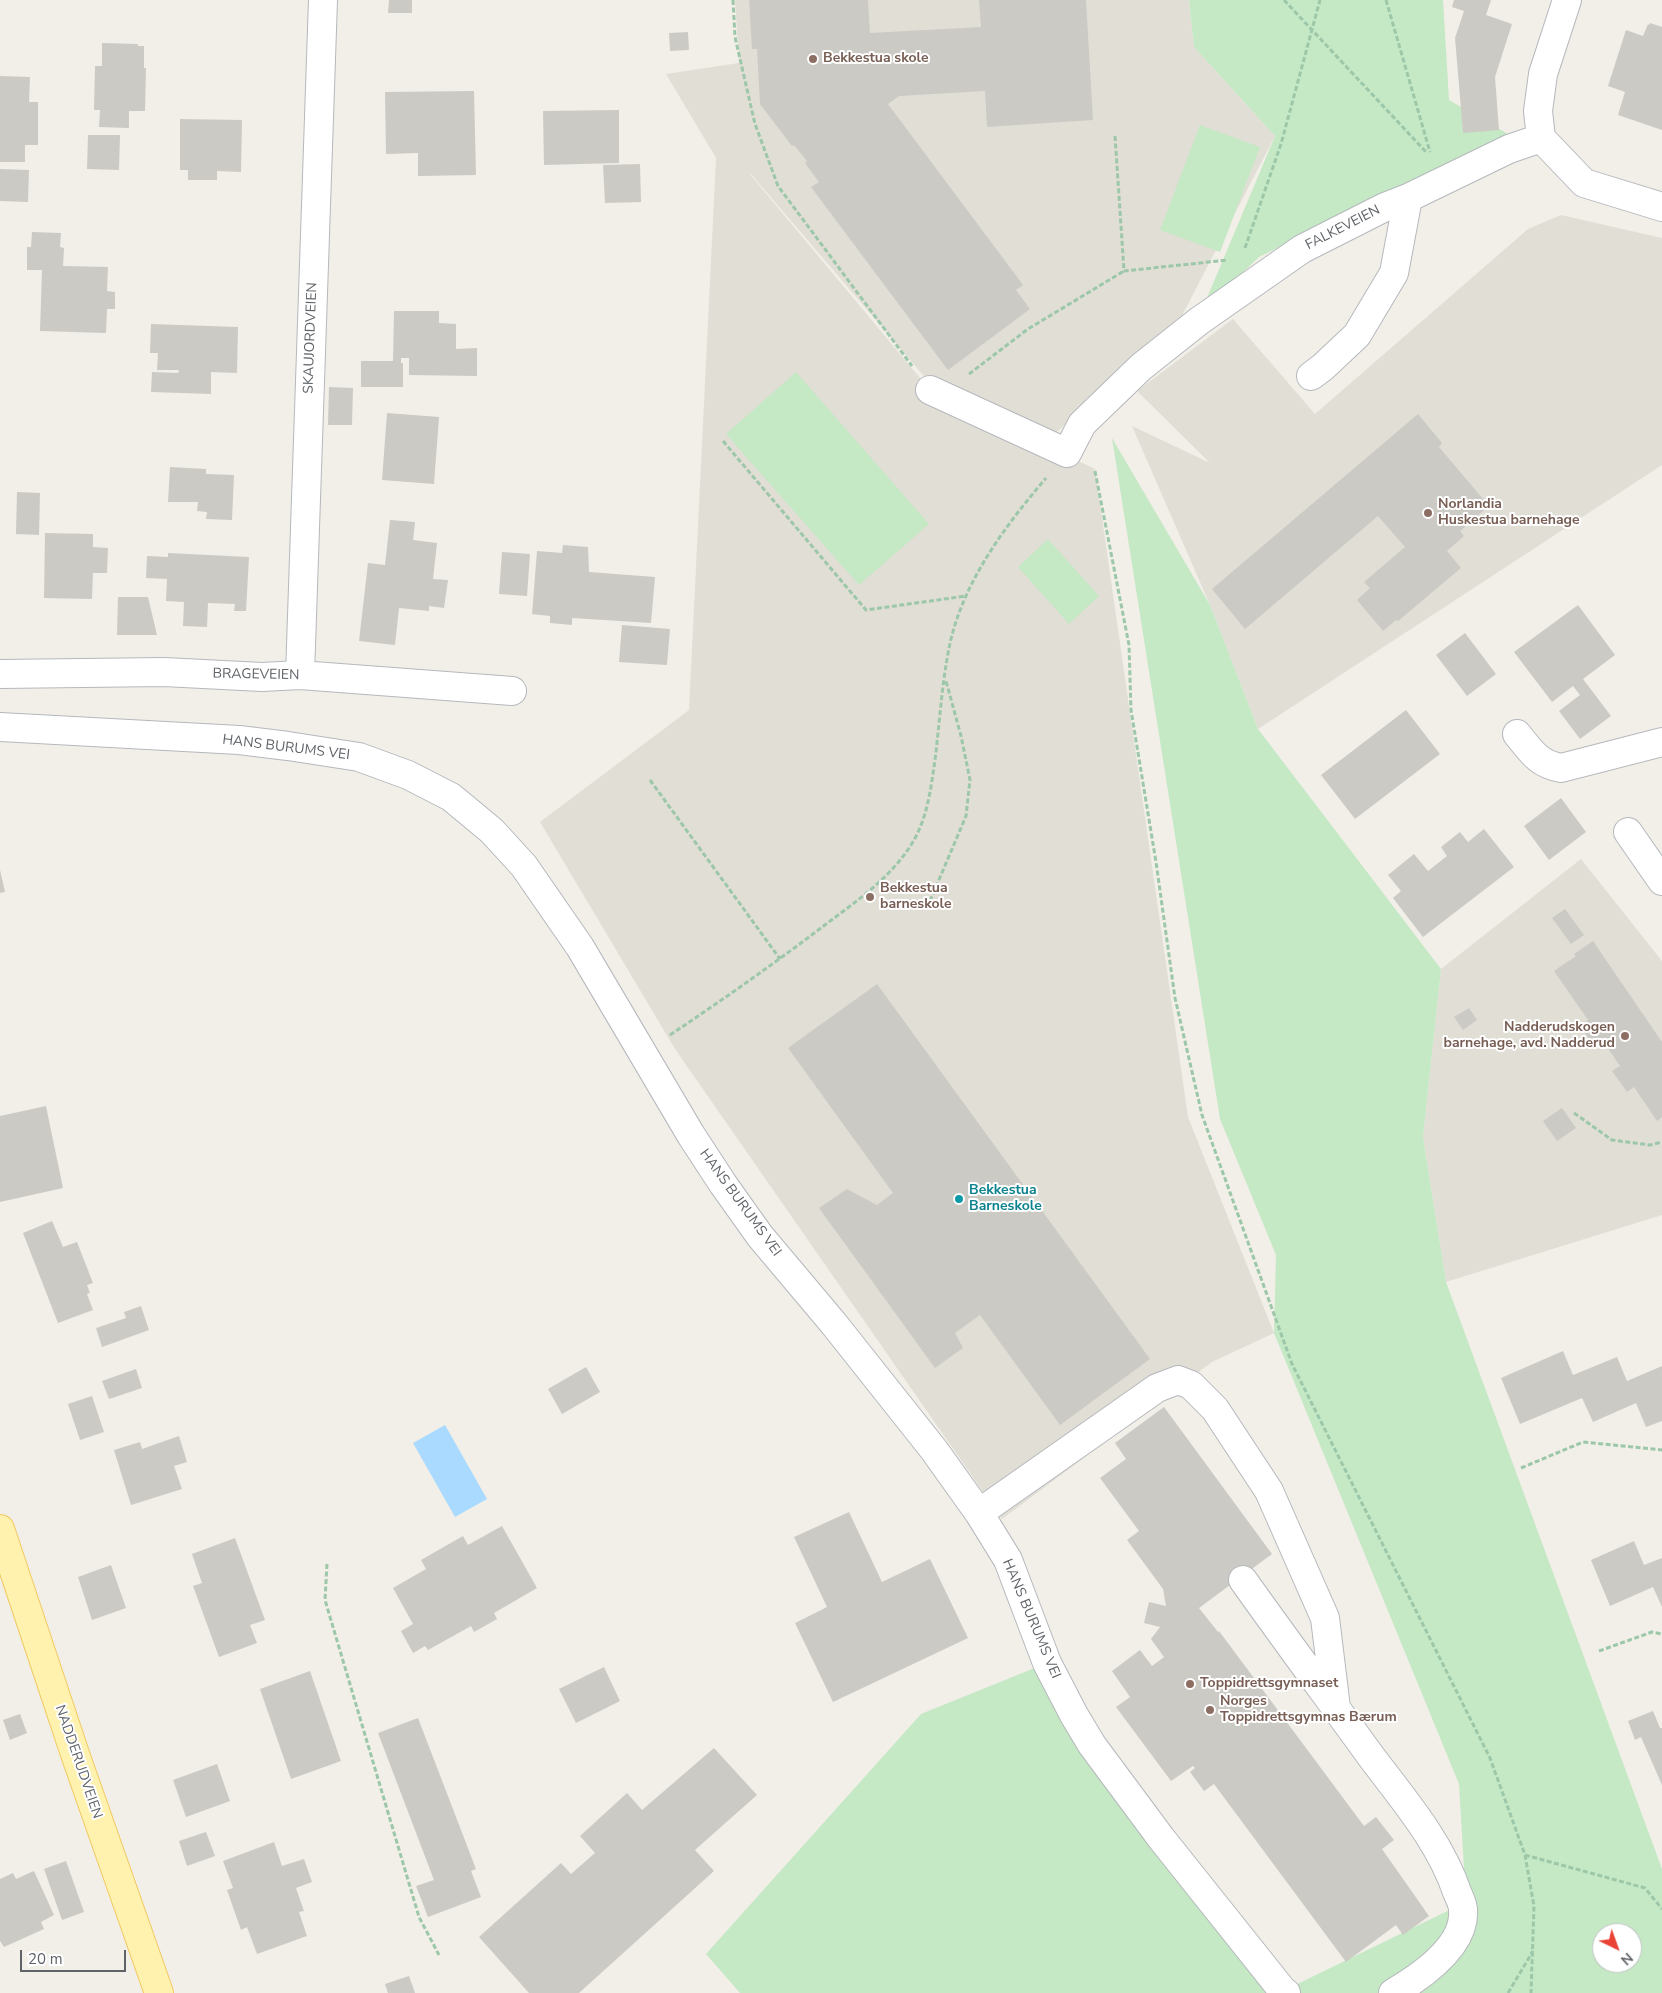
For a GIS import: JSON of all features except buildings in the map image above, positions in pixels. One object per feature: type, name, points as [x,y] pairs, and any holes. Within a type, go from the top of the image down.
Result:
[{"type":"main road","name":"NADDERUDVEIEN","points":[[0,1529],[75,1754],[159,1993]]},
{"type":"street","name":"SKAUJORDVEIEN","points":[[300,675],[323,0]]},
{"type":"street","points":[[1567,0],[1543,74],[1538,111],[1541,138],[1584,183],[1662,207]]},
{"type":"street","name":"FALKEVEIEN","points":[[1067,453],[1082,424],[1141,367],[1245,288],[1302,248],[1508,149],[1541,138]]},
{"type":"street","points":[[1310,376],[1323,367],[1356,335],[1394,274],[1408,198]]},
{"type":"street","points":[[935,393],[1067,453]]},
{"type":"street","name":"BRAGEVEIEN","points":[[0,674],[164,672],[262,677],[300,675],[512,691]]},
{"type":"street","name":"HANS BURUMS VEI","points":[[0,727],[239,740],[359,758],[408,775],[451,797],[492,830],[524,866],[580,946],[642,1054],[723,1184],[760,1236],[834,1324],[934,1450],[980,1513],[1008,1560],[1047,1663],[1092,1745],[1161,1838],[1285,1992]]},
{"type":"street","points":[[1516,734],[1547,765],[1561,768],[1662,742]]},
{"type":"street","points":[[1628,832],[1662,880]]},
{"type":"street","points":[[980,1513],[1157,1388],[1178,1380],[1191,1385],[1215,1409],[1269,1491],[1325,1618],[1336,1708]]},
{"type":"street","points":[[1243,1580],[1419,1821],[1448,1865],[1463,1910],[1460,1931],[1448,1949],[1421,1976],[1393,1993]]},
{"type":"path","points":[[733,0],[735,37],[755,124],[778,186],[935,393],[1028,329],[1124,271],[1241,259]]},
{"type":"path","points":[[1284,0],[1432,158],[1386,0]]},
{"type":"path","points":[[1245,288],[1240,275],[1241,259],[1282,144],[1320,0]]},
{"type":"path","points":[[1115,136],[1124,271]]},
{"type":"path","points":[[723,441],[866,610],[966,596]]},
{"type":"path","points":[[642,1054],[780,959],[880,880],[894,867],[915,839],[930,799],[951,639],[966,596],[993,548],[1019,510],[1067,453]]},
{"type":"path","points":[[1095,469],[1129,645],[1130,710],[1156,862],[1175,998],[1202,1114],[1292,1364],[1490,1758],[1525,1855],[1534,1906],[1534,1950],[1531,1993]]},
{"type":"path","points":[[930,900],[966,816],[970,780],[961,736],[945,678]]},
{"type":"path","points":[[650,780],[780,959]]},
{"type":"path","points":[[1574,1113],[1612,1140],[1650,1145],[1662,1142]]},
{"type":"path","points":[[1520,1468],[1583,1442],[1662,1450]]},
{"type":"path","points":[[327,1564],[325,1600],[419,1917],[439,1955]]},
{"type":"path","points":[[1599,1651],[1652,1632],[1662,1634]]},
{"type":"path","points":[[1525,1855],[1645,1888],[1662,1908]]},
{"type":"path","points":[[1508,1993],[1534,1950]]},
{"type":"shaded area","name":"Bekkestua barneskole","points":[[735,0],[1189,0],[1194,47],[1275,136],[1173,333],[1053,435],[944,397],[1095,469],[1188,1117],[1274,1333],[1212,1362],[1002,1519],[675,1049],[540,822],[689,710],[716,158],[666,74],[739,63]],"holes":[[[750,173],[940,395],[930,390]]]},
{"type":"shaded area","points":[[1561,215],[1662,238],[1662,465],[1258,729],[1210,605],[1132,426],[1210,463],[1137,391],[1233,319],[1315,414],[1528,229]]},
{"type":"shaded area","points":[[1581,859],[1662,961],[1662,1215],[1446,1282],[1423,1137],[1441,969]]},
{"type":"green space","points":[[1189,0],[1443,0],[1449,100],[1515,138],[1379,198],[1259,257],[1240,275],[1207,298],[1275,136],[1194,47]]},
{"type":"green space","points":[[1200,125],[1260,147],[1220,252],[1160,230]]},
{"type":"green space","points":[[796,372],[929,524],[859,585],[726,434]]},
{"type":"green space","points":[[1112,438],[1210,605],[1258,729],[1441,969],[1423,1137],[1446,1282],[1662,1869],[1662,1993],[740,1993],[706,1954],[921,1714],[1047,1663],[1283,1991],[1466,1902],[1459,1784],[1274,1333],[1276,1255],[1220,1119]]},
{"type":"green space","points":[[1048,539],[1099,596],[1069,624],[1018,567]]},
{"type":"water","points":[[445,1425],[487,1499],[455,1517],[413,1443]]},
{"type":"place","name":"Bekkestua skole","points":[[813,59]]},
{"type":"place","name":"Norlandia Huskestua barnehage","points":[[1428,513]]},
{"type":"place","name":"Bekkestua barneskole","points":[[870,897]]},
{"type":"place","name":"Nadderudskogen barnehage, avd. Nadderud","points":[[1625,1036]]},
{"type":"place","name":"Bekkestua Barneskole","points":[[959,1199]]},
{"type":"place","name":"Toppidrettsgymnaset","points":[[1190,1684]]},
{"type":"place","name":"Norges Toppidrettsgymnas Bærum","points":[[1210,1710]]}]
